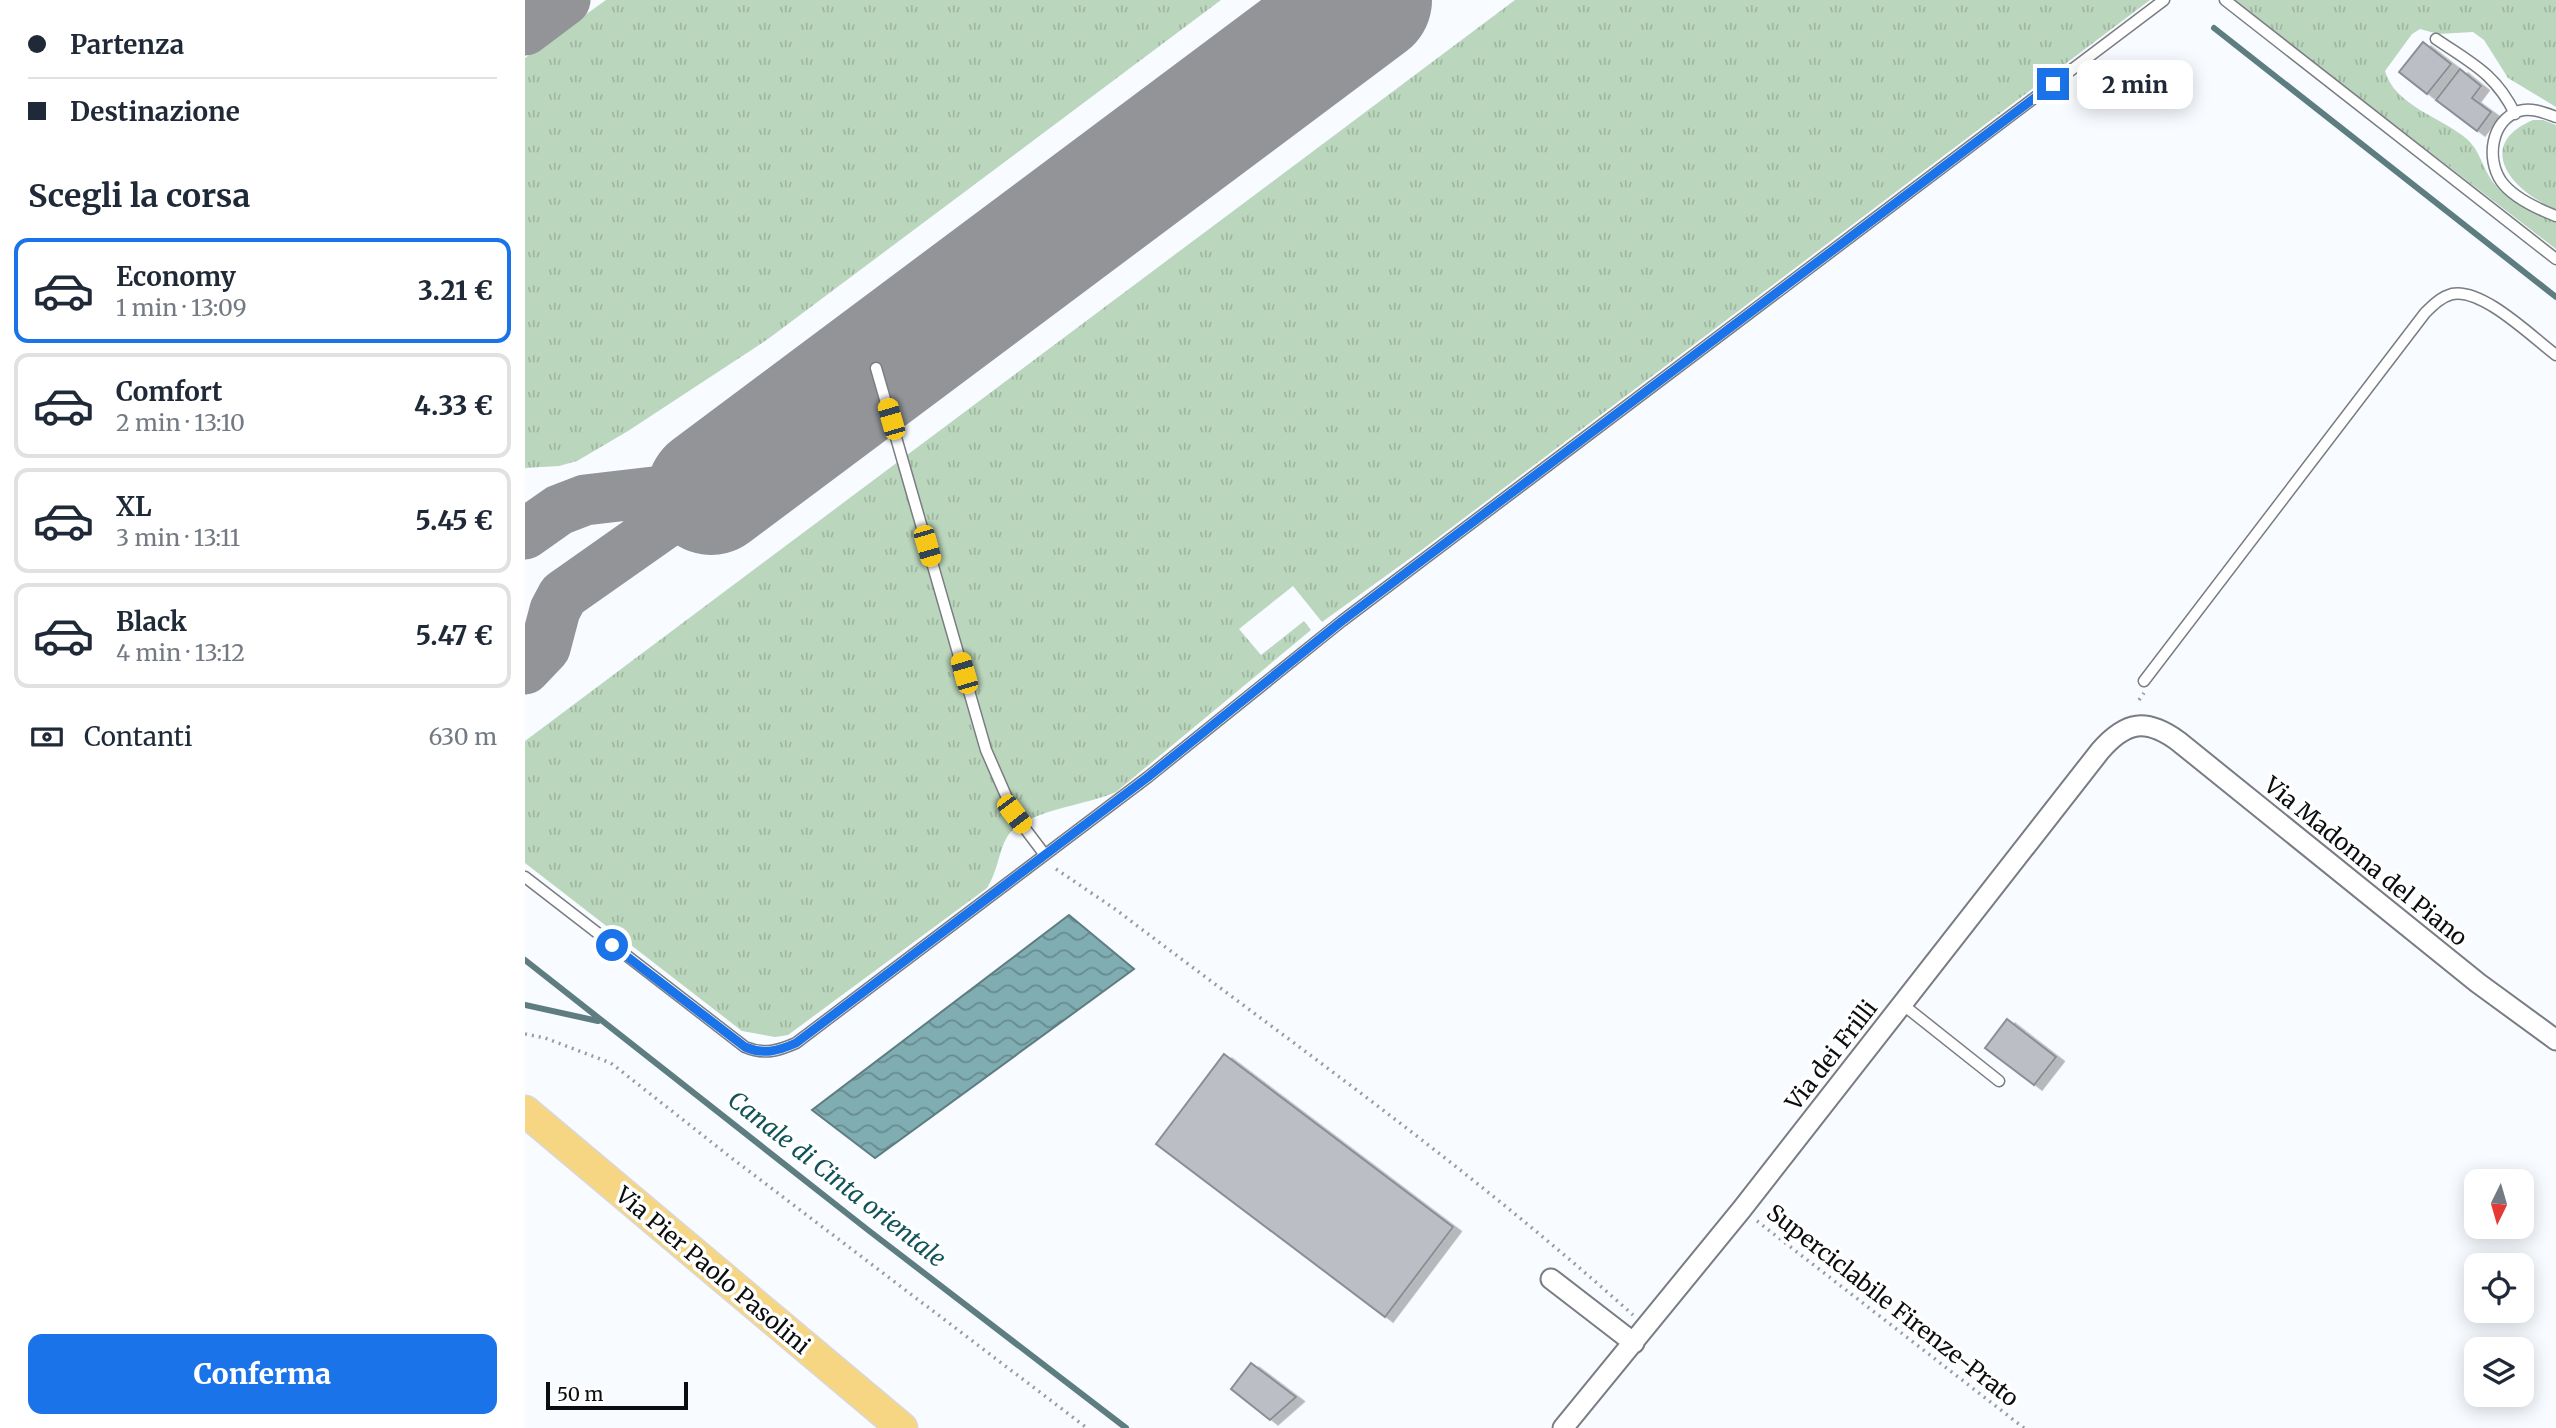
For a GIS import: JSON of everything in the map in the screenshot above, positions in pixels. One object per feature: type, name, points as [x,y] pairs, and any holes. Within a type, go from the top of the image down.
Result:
[{"type":"main road","name":"Via Pier Paolo Pasolini","points":[[525,1111],[902,1428]]},
{"type":"main road","name":"Via Pier Paolo Pasolini","points":[[525,1133],[873,1428]]},
{"type":"street","name":"Via dei Frilli","points":[[1563,1428],[1742,1209],[2110,740],[2127,728],[2144,725]]},
{"type":"street","name":"Via Madonna del Piano","points":[[2144,725],[2160,729],[2178,741],[2478,983],[2556,1040]]},
{"type":"street","points":[[1551,1279],[1634,1343]]},
{"type":"lane","points":[[525,877],[737,1042],[753,1051],[766,1053],[780,1051],[796,1043],[1148,777],[1342,621],[2164,0]]},
{"type":"lane","points":[[2224,0],[2556,259]]},
{"type":"lane","points":[[2436,39],[2489,75],[2500,87],[2515,114]]},
{"type":"lane","points":[[2556,117],[2530,110],[2515,114],[2500,125],[2495,135],[2494,155],[2501,180],[2528,202],[2556,216]]},
{"type":"lane","points":[[2144,681],[2433,305],[2451,295],[2462,293],[2483,299],[2556,355]]},
{"type":"lane","points":[[876,368],[986,750],[1014,814],[1045,855]]},
{"type":"lane","points":[[1902,1004],[1999,1081]]},
{"type":"path","points":[[1056,869],[1115,909],[1468,1177],[1560,1249],[1647,1328]]},
{"type":"path","points":[[525,1034],[545,1038],[611,1063],[1087,1428]]},
{"type":"path","name":"Superciclabile Firenze-Prato","points":[[1742,1209],[2024,1428]]},
{"type":"green space","points":[[606,0],[1221,0],[768,339],[628,431],[577,461],[559,466],[525,468],[525,58]]},
{"type":"green space","points":[[1515,0],[2150,0],[1423,549],[1322,622],[1293,586],[1239,629],[1261,655],[1304,621],[1311,630],[1116,792],[1041,815],[1015,828],[1004,843],[987,888],[788,1035],[775,1037],[742,1031],[525,863],[525,741]]},
{"type":"green space","points":[[2232,0],[2556,0],[2556,107],[2508,78],[2484,40],[2473,32],[2438,34],[2420,29],[2412,34],[2385,71],[2390,83],[2408,102],[2471,143],[2489,176],[2502,191],[2519,203],[2556,221],[2556,249]]},
{"type":"green space","points":[[2533,120],[2543,120],[2556,125],[2556,209],[2540,202],[2514,181],[2502,155],[2505,143],[2515,131]]},
{"type":"water","points":[[1069,915],[1134,969],[875,1158],[812,1110]]},
{"type":"building","points":[[2423,42],[2451,64],[2427,94],[2399,72]]},
{"type":"building","points":[[2460,69],[2481,86],[2472,98],[2491,112],[2477,131],[2436,100]]},
{"type":"building","points":[[2007,1019],[2056,1057],[2034,1085],[1985,1048]]},
{"type":"building","points":[[1224,1054],[1453,1227],[1385,1317],[1156,1144]]},
{"type":"building","points":[[1251,1363],[1296,1397],[1270,1420],[1231,1389]]},
{"type":"waterway","points":[[2214,28],[2556,297]]},
{"type":"waterway","name":"Canale di Cinta orientale","points":[[525,960],[868,1230],[1126,1428]]},
{"type":"waterway","points":[[525,1005],[598,1021]]},
{"type":"taxiway","points":[[525,30],[565,0]]},
{"type":"taxiway","points":[[1279,66],[1302,22],[1306,0]]},
{"type":"taxiway","points":[[525,534],[559,510],[585,500],[696,487],[731,471],[781,439]]},
{"type":"taxiway","points":[[525,669],[545,648],[555,610],[563,595],[711,491]]},
{"type":"runway","points":[[711,491],[1368,0]]},
{"type":"route","points":[[612,945],[745,1047],[766,1053],[780,1051],[796,1043],[1148,777],[1342,621],[2053,84]]}]
